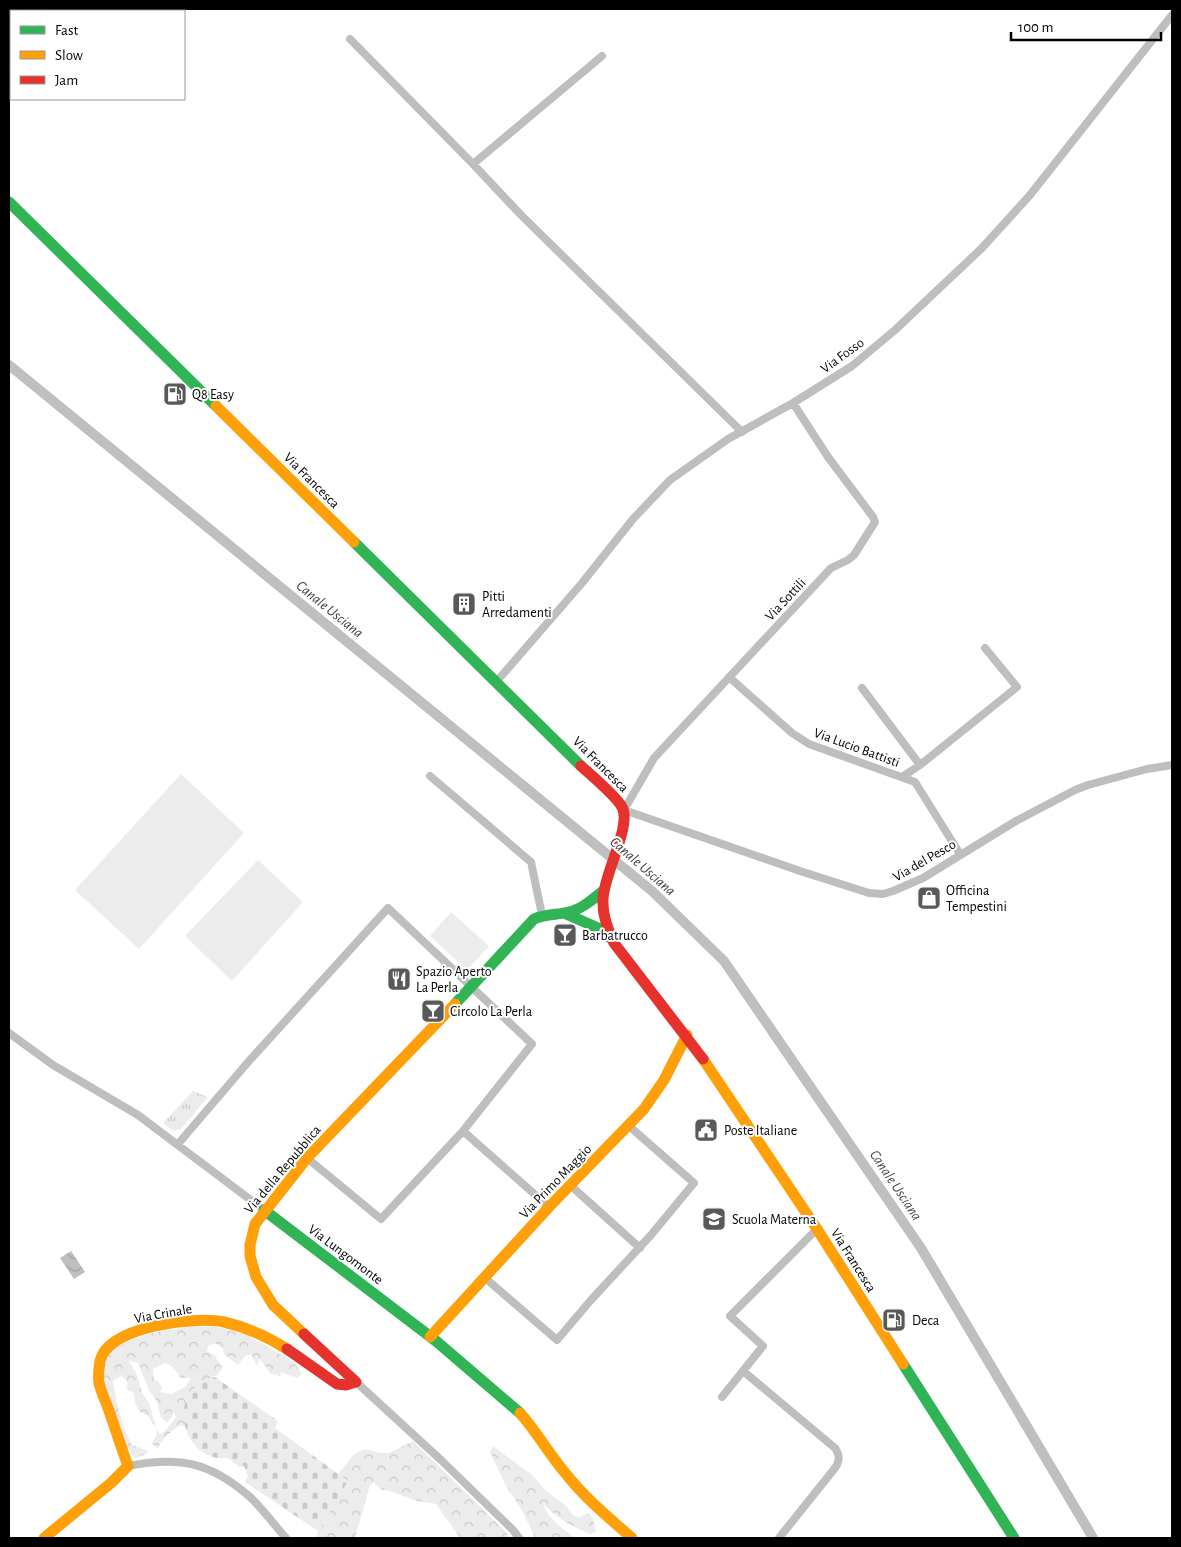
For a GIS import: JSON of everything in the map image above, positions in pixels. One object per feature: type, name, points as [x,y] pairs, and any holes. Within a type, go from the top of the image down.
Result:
[{"type":"street","name":"Via Fosso","points":[[497,681],[576,590],[633,519],[670,480],[728,440],[793,403],[852,366],[895,330],[982,248],[1030,195],[1172,15]]},
{"type":"street","points":[[350,39],[528,222],[742,432]]},
{"type":"street","points":[[473,164],[602,56]]},
{"type":"street","name":"Via Francesca","points":[[9,202],[613,795],[624,810],[625,818],[624,827],[602,891],[602,911],[606,929],[614,943],[687,1035],[817,1229],[1014,1538]]},
{"type":"street","name":"Via Sottili","points":[[624,810],[654,758],[830,568],[848,560],[854,555],[875,522],[874,517],[828,457],[793,403]]},
{"type":"street","points":[[902,777],[920,766],[1017,687],[985,648]]},
{"type":"street","name":"Via Lucio Battisti","points":[[729,677],[792,733],[810,744],[915,782],[960,854]]},
{"type":"street","points":[[862,688],[920,766]]},
{"type":"street","name":"Via del Pesco","points":[[624,810],[691,835],[869,893],[883,894],[906,886],[1016,821],[1088,785],[1147,769],[1172,765]]},
{"type":"street","points":[[430,776],[531,862],[542,915],[572,914],[593,910],[602,911]]},
{"type":"street","points":[[572,914],[602,891]]},
{"type":"street","points":[[178,1144],[262,1046],[388,908],[532,1044],[463,1131],[381,1219],[307,1158]]},
{"type":"street","points":[[572,914],[598,928],[614,943]]},
{"type":"street","name":"Via della Repubblica","points":[[518,1538],[513,1530],[441,1460],[273,1305],[262,1290],[253,1266],[249,1244],[251,1231],[264,1210],[307,1158],[391,1072],[534,919],[542,915]]},
{"type":"street","name":"Via Lungomonte","points":[[9,1032],[53,1065],[138,1115],[433,1339],[516,1408],[534,1428],[549,1454],[567,1476],[599,1510],[632,1538]]},
{"type":"street","name":"Via Primo Maggio","points":[[433,1339],[484,1277],[628,1126],[654,1095],[687,1035]]},
{"type":"street","points":[[484,1277],[558,1340],[591,1300],[640,1248],[694,1183],[628,1126]]},
{"type":"street","points":[[463,1131],[549,1207]]},
{"type":"street","points":[[570,1185],[640,1248]]},
{"type":"street","points":[[722,1397],[763,1346],[730,1316],[817,1229]]},
{"type":"street","name":"Via Crinale","points":[[128,1466],[99,1383],[99,1370],[103,1352],[111,1343],[130,1333],[193,1321],[217,1321],[232,1324],[279,1345],[336,1384],[350,1386],[356,1382]]},
{"type":"street","points":[[743,1371],[838,1453],[839,1459],[835,1468],[779,1538]]},
{"type":"street","points":[[44,1538],[111,1483],[128,1466],[158,1461],[173,1461],[206,1468],[224,1477],[251,1498],[286,1538]]},
{"type":"green space","points":[[181,774],[244,833],[139,949],[75,890]]},
{"type":"green space","points":[[258,860],[303,902],[232,981],[185,936]]},
{"type":"green space","points":[[451,912],[489,946],[467,970],[430,936]]},
{"type":"green space","points":[[193,1091],[208,1097],[181,1129],[173,1131],[163,1123]]},
{"type":"green space","points":[[188,1327],[218,1327],[247,1335],[294,1362],[302,1374],[297,1378],[281,1372],[280,1376],[270,1373],[260,1359],[257,1366],[251,1354],[245,1356],[238,1365],[224,1354],[223,1349],[215,1343],[208,1346],[207,1351],[215,1356],[222,1367],[221,1370],[214,1377],[200,1382],[184,1424],[185,1426],[181,1425],[171,1432],[164,1438],[158,1449],[151,1443],[157,1435],[156,1428],[148,1416],[139,1411],[133,1392],[129,1391],[126,1387],[128,1383],[122,1376],[113,1381],[125,1430],[132,1445],[149,1451],[135,1458],[125,1443],[106,1394],[103,1376],[108,1353],[136,1338]],"holes":[[[129,1361],[138,1363],[149,1390],[156,1400],[161,1417],[167,1423],[172,1417],[173,1411],[176,1417],[165,1431],[160,1434],[156,1428],[149,1403],[142,1393],[137,1375]],[[164,1363],[171,1365],[181,1378],[191,1378],[185,1387],[171,1394],[160,1392],[162,1387],[158,1381],[154,1380],[153,1369]]]},
{"type":"green space","points":[[215,1377],[278,1421],[275,1428],[348,1481],[318,1531],[245,1482],[248,1476],[244,1466],[239,1467],[228,1458],[214,1457],[202,1451],[193,1442],[186,1430],[185,1404],[190,1392],[201,1382]]},
{"type":"green space","points":[[413,1441],[510,1538],[460,1538],[436,1504],[417,1501],[382,1490],[374,1482],[370,1485],[355,1538],[317,1538],[318,1531],[348,1481],[338,1474],[354,1454],[365,1449],[389,1453]]},
{"type":"green space","points":[[493,1446],[532,1475],[546,1491],[564,1504],[574,1516],[580,1517],[589,1513],[593,1519],[596,1532],[590,1534],[570,1525],[543,1504],[548,1514],[556,1523],[576,1538],[535,1538],[523,1512],[505,1484],[490,1452]]},
{"type":"water","points":[[71,1251],[85,1272],[74,1279],[60,1258]]},
{"type":"waterway","name":"Canale Usciana","points":[[9,365],[652,891],[724,961],[921,1248],[1093,1538]]},
{"type":"traffic: fast","points":[[9,202],[216,406]]},
{"type":"traffic: fast","points":[[354,542],[581,766]]},
{"type":"traffic: fast","points":[[455,1004],[534,919],[574,911],[603,891]]},
{"type":"traffic: fast","points":[[564,913],[598,928],[608,937]]},
{"type":"traffic: fast","points":[[264,1210],[436,1341],[520,1413]]},
{"type":"traffic: fast","points":[[903,1364],[1014,1538]]},
{"type":"traffic: slow","points":[[216,406],[354,542]]},
{"type":"traffic: slow","points":[[304,1334],[273,1305],[256,1277],[250,1256],[250,1245],[255,1224],[307,1158],[455,1004]]},
{"type":"traffic: slow","points":[[430,1337],[549,1207],[644,1109],[664,1080],[687,1035]]},
{"type":"traffic: slow","points":[[703,1059],[817,1229],[903,1364]]},
{"type":"traffic: slow","points":[[44,1538],[111,1483],[128,1466],[99,1380],[100,1361],[106,1349],[119,1339],[135,1332],[174,1322],[194,1321],[232,1324],[265,1337],[287,1349]]},
{"type":"traffic: slow","points":[[520,1413],[573,1483],[597,1508],[632,1538]]},
{"type":"traffic: jam","points":[[581,766],[614,797],[622,807],[624,815],[621,838],[608,876],[603,899],[604,916],[614,943],[703,1059]]},
{"type":"traffic: jam","points":[[287,1349],[337,1384],[346,1385],[356,1382],[304,1334]]},
{"type":"place","name":"Q8 Easy","points":[[175,394]]},
{"type":"place","name":"Pitti Arredamenti","points":[[464,604]]},
{"type":"place","name":"Officina Tempestini","points":[[929,898]]},
{"type":"place","name":"Barbatrucco","points":[[565,935]]},
{"type":"place","name":"Spazio Aperto La Perla","points":[[399,979]]},
{"type":"place","name":"Circolo La Perla","points":[[433,1011]]},
{"type":"place","name":"Poste Italiane","points":[[706,1130]]},
{"type":"place","name":"Scuola Materna","points":[[714,1219]]},
{"type":"place","name":"Deca","points":[[894,1320]]}]
